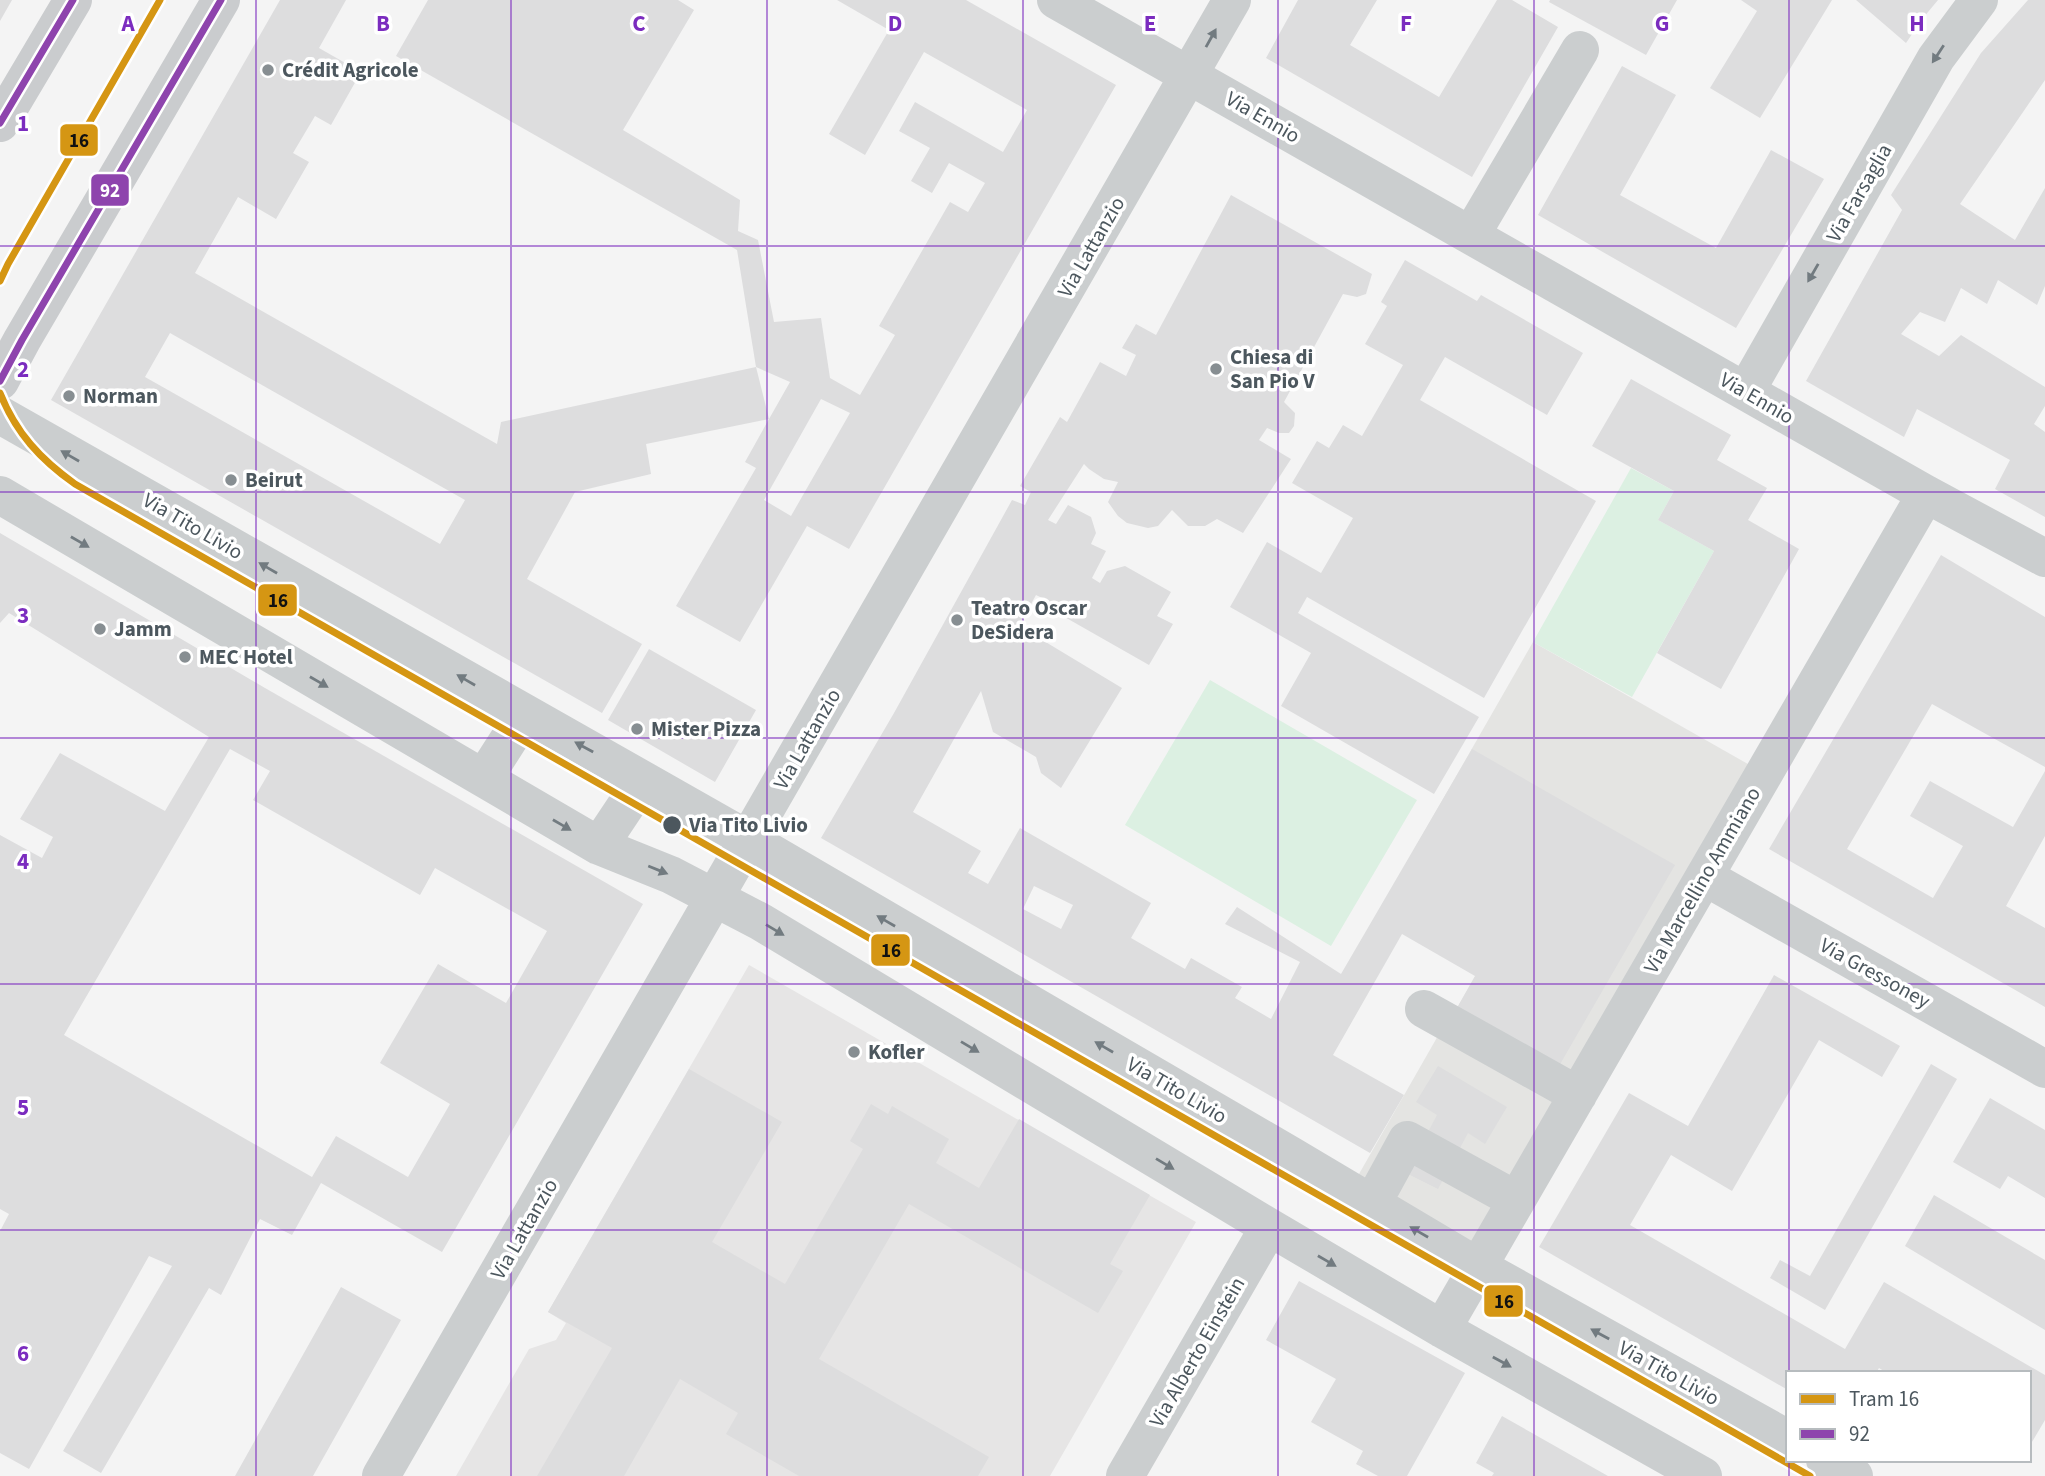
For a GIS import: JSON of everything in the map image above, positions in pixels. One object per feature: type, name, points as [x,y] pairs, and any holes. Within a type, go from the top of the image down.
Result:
[{"type":"main road","points":[[0,122],[73,0]]},
{"type":"main road","points":[[0,381],[221,0]]},
{"type":"street","name":"Via Ennio","points":[[1056,0],[1926,494],[2045,558]]},
{"type":"street","name":"Via Lattanzio","points":[[381,1476],[1233,0]]},
{"type":"street","name":"Via Farsaglia","points":[[1746,391],[1936,58],[1979,0]]},
{"type":"street","points":[[1471,235],[1580,50]]},
{"type":"street","name":"Via Tito Livio","points":[[0,415],[749,840],[1477,1266],[1786,1438]]},
{"type":"street","name":"Via Marcellino Ammiano","points":[[1477,1266],[1926,494]]},
{"type":"street","points":[[0,495],[599,846],[671,875],[761,922],[1269,1227],[1703,1476]]},
{"type":"street","points":[[484,778],[525,714]]},
{"type":"street","points":[[599,846],[643,780]]},
{"type":"street","name":"Via Gressoney","points":[[1705,877],[2045,1069]]},
{"type":"street","points":[[1424,1009],[1578,1095]]},
{"type":"street","points":[[1372,1204],[1407,1140],[1517,1200]]},
{"type":"street","name":"Via Alberto Einstein","points":[[1125,1476],[1269,1227]]},
{"type":"street","points":[[1443,1329],[1477,1266]]},
{"type":"street","points":[[1828,1462],[1853,1476]]},
{"type":"shaded area","points":[[1533,642],[1762,772],[1476,1263],[1351,1188],[1515,907],[1415,848]]},
{"type":"shaded area","points":[[749,965],[1196,1222],[1050,1476],[456,1476],[529,1349],[556,1340],[566,1323],[548,1312]]},
{"type":"green space","points":[[1631,468],[1674,491],[1658,520],[1714,551],[1632,697],[1533,642]]},
{"type":"green space","points":[[1210,680],[1417,800],[1331,946],[1125,825]]},
{"type":"building","points":[[0,0],[12,0],[0,21]]},
{"type":"building","points":[[280,0],[346,0],[319,48],[361,72],[331,125],[315,116],[293,153],[309,162],[276,219],[238,197],[195,273],[497,444],[501,422],[756,367],[769,419],[646,444],[651,474],[575,492],[527,579],[642,644],[602,713],[51,400]],"holes":[[[170,333],[465,500],[440,544],[145,377]]]},
{"type":"building","points":[[428,0],[678,0],[694,10],[623,130],[740,200],[738,231],[758,240],[774,322],[821,318],[830,378],[860,395],[895,335],[879,326],[950,202],[968,212],[985,183],[949,163],[932,193],[911,181],[930,148],[899,131],[915,102],[1003,152],[1027,110],[924,52],[865,155],[829,134],[889,30],[837,0],[966,0],[1116,85],[849,549],[807,526],[740,642],[676,606],[756,468],[745,462],[790,382],[756,367],[737,250],[396,56]],"holes":[[[821,399],[850,413],[791,516],[764,500]]]},
{"type":"building","points":[[1298,0],[1377,0],[1350,45],[1439,97],[1497,0],[1512,0],[1558,27],[1472,177],[1266,58]]},
{"type":"building","points":[[1677,0],[1646,55],[1549,2]]},
{"type":"building","points":[[1741,0],[1832,0],[1760,118],[1710,88],[1757,11]]},
{"type":"building","points":[[1856,0],[1938,0],[1906,43]]},
{"type":"building","points":[[2028,0],[2045,0],[2045,80],[1960,204],[2015,240],[2045,188],[2045,286],[2037,305],[1998,280],[1987,304],[1961,288],[1945,322],[1920,312],[1901,334],[1939,356],[1961,335],[2045,387],[2045,406],[2034,424],[2045,432],[2045,517],[1995,489],[2010,460],[1917,409],[1904,437],[1806,381],[1902,210],[1891,195],[1981,53]]},
{"type":"building","points":[[1622,66],[1676,95],[1620,195],[1716,248],[1771,150],[1824,179],[1736,328],[1538,215]]},
{"type":"building","points":[[1231,195],[1372,274],[1366,294],[1357,297],[1343,294],[1284,402],[1295,413],[1294,426],[1289,433],[1279,433],[1267,428],[1259,440],[1291,459],[1243,533],[1217,519],[1205,526],[1188,526],[1172,510],[1158,526],[1148,528],[1127,523],[1108,502],[1118,482],[1104,479],[1084,464],[1048,520],[1056,524],[1068,505],[1091,517],[1096,533],[1091,544],[1106,551],[1092,578],[1100,583],[1107,571],[1125,566],[1171,592],[1157,616],[1173,624],[1149,665],[1040,603],[1042,598],[1036,595],[1019,626],[1122,688],[1061,788],[1041,773],[1036,757],[993,732],[981,691],[913,812],[981,851],[968,873],[988,884],[1020,828],[1151,903],[1131,938],[1185,969],[1191,958],[1242,987],[1235,998],[1271,1019],[1300,962],[1225,924],[1237,907],[1341,974],[1472,749],[1675,865],[1555,1073],[1453,1015],[1475,976],[1402,934],[1333,1055],[1404,1095],[1370,1153],[821,838],[1012,500],[1025,505],[1031,492],[1020,486],[1060,417],[1067,422],[1100,362],[1126,376],[1136,355],[1122,348],[1136,324],[1156,335]],"holes":[[[1034,886],[1073,905],[1061,929],[1023,909]]]},
{"type":"building","points":[[1405,260],[1477,301],[1481,295],[1583,353],[1547,415],[1445,357],[1420,400],[1596,501],[1484,698],[1307,597],[1298,613],[1479,717],[1434,794],[1281,706],[1311,653],[1230,607],[1267,542],[1321,573],[1353,518],[1292,483],[1317,441],[1329,448],[1343,425],[1362,436],[1403,365],[1365,344],[1387,306],[1381,302]]},
{"type":"building","points":[[1631,379],[1731,435],[1717,460],[1767,488],[1748,520],[1799,549],[1721,689],[1657,653],[1714,551],[1658,520],[1674,491],[1592,446]]},
{"type":"building","points":[[0,533],[643,904],[442,1252],[321,1183],[292,1235],[260,1219],[221,1295],[209,1288],[101,1473],[63,1451],[172,1266],[149,1256],[29,1469],[0,1453],[0,1231],[9,1214],[0,1209],[0,835],[42,858],[53,837],[20,819],[60,753],[165,811],[209,737],[9,613],[0,623]],"holes":[[[230,749],[270,771],[253,800],[420,895],[435,868],[547,931],[506,1003],[438,964],[380,1063],[450,1104],[408,1177],[336,1136],[312,1177],[64,1035]]]},
{"type":"building","points":[[1941,555],[2045,617],[2045,767],[1932,704],[1847,849],[1933,898],[1963,846],[1910,816],[1930,781],[2013,827],[2045,771],[2045,836],[2006,906],[2045,928],[2045,1007],[1769,849]]},
{"type":"building","points":[[649,649],[756,710],[715,782],[608,720]]},
{"type":"building","points":[[1774,975],[1900,1046],[1882,1077],[1819,1040],[1732,1191],[1671,1155],[1630,1225],[1845,1349],[1884,1282],[2045,1375],[2045,1420],[2031,1444],[2031,1371],[1884,1371],[1879,1368],[1877,1371],[1786,1371],[1786,1389],[1539,1247],[1629,1093],[1688,1126]]},
{"type":"building","points":[[1931,1064],[1957,1079],[1825,1310],[1770,1278],[1780,1260],[1810,1276]]},
{"type":"building","points":[[1438,1066],[1507,1107],[1485,1144],[1468,1133],[1438,1189],[1406,1173],[1437,1115],[1416,1102]]},
{"type":"building","points":[[689,1069],[782,1122],[712,1242],[785,1284],[863,1149],[850,1141],[871,1104],[888,1114],[892,1106],[949,1139],[936,1163],[979,1188],[1019,1119],[1150,1195],[1110,1264],[1123,1271],[1098,1313],[909,1204],[819,1359],[989,1457],[978,1476],[799,1476],[726,1434],[738,1413],[680,1379],[624,1476],[537,1476],[612,1348],[548,1312]]},
{"type":"building","points":[[1990,1098],[2045,1130],[2045,1198],[2008,1176],[2000,1189],[1953,1162]]},
{"type":"building","points":[[1934,1195],[2045,1260],[2045,1330],[1905,1246]]},
{"type":"building","points":[[1299,1281],[1465,1373],[1407,1476],[1378,1476],[1356,1464],[1363,1451],[1311,1422],[1336,1379],[1266,1340]]},
{"type":"building","points":[[341,1287],[401,1320],[313,1476],[235,1476]]},
{"type":"building","points":[[1502,1416],[1608,1476],[1492,1476],[1494,1473],[1476,1463]]},
{"type":"tram line","name":"16","points":[[0,281],[160,0]]},
{"type":"tram line","name":"16","points":[[0,393],[14,421],[30,444],[75,484],[1810,1476]]},
{"type":"transit line","name":"92","points":[[0,123],[73,0]]},
{"type":"transit line","name":"92","points":[[0,381],[221,0]]},
{"type":"place","name":"Crédit Agricole","points":[[268,70]]},
{"type":"place","name":"Chiesa di San Pio V","points":[[1216,369]]},
{"type":"place","name":"Norman","points":[[69,396]]},
{"type":"place","name":"Beirut","points":[[231,480]]},
{"type":"place","name":"Teatro Oscar DeSidera","points":[[957,620]]},
{"type":"place","name":"Jamm","points":[[100,629]]},
{"type":"place","name":"MEC Hotel","points":[[185,657]]},
{"type":"place","name":"Mister Pizza","points":[[637,729]]},
{"type":"place","name":"Via Tito Livio","points":[[672,825]]},
{"type":"place","name":"Kofler","points":[[854,1052]]}]
